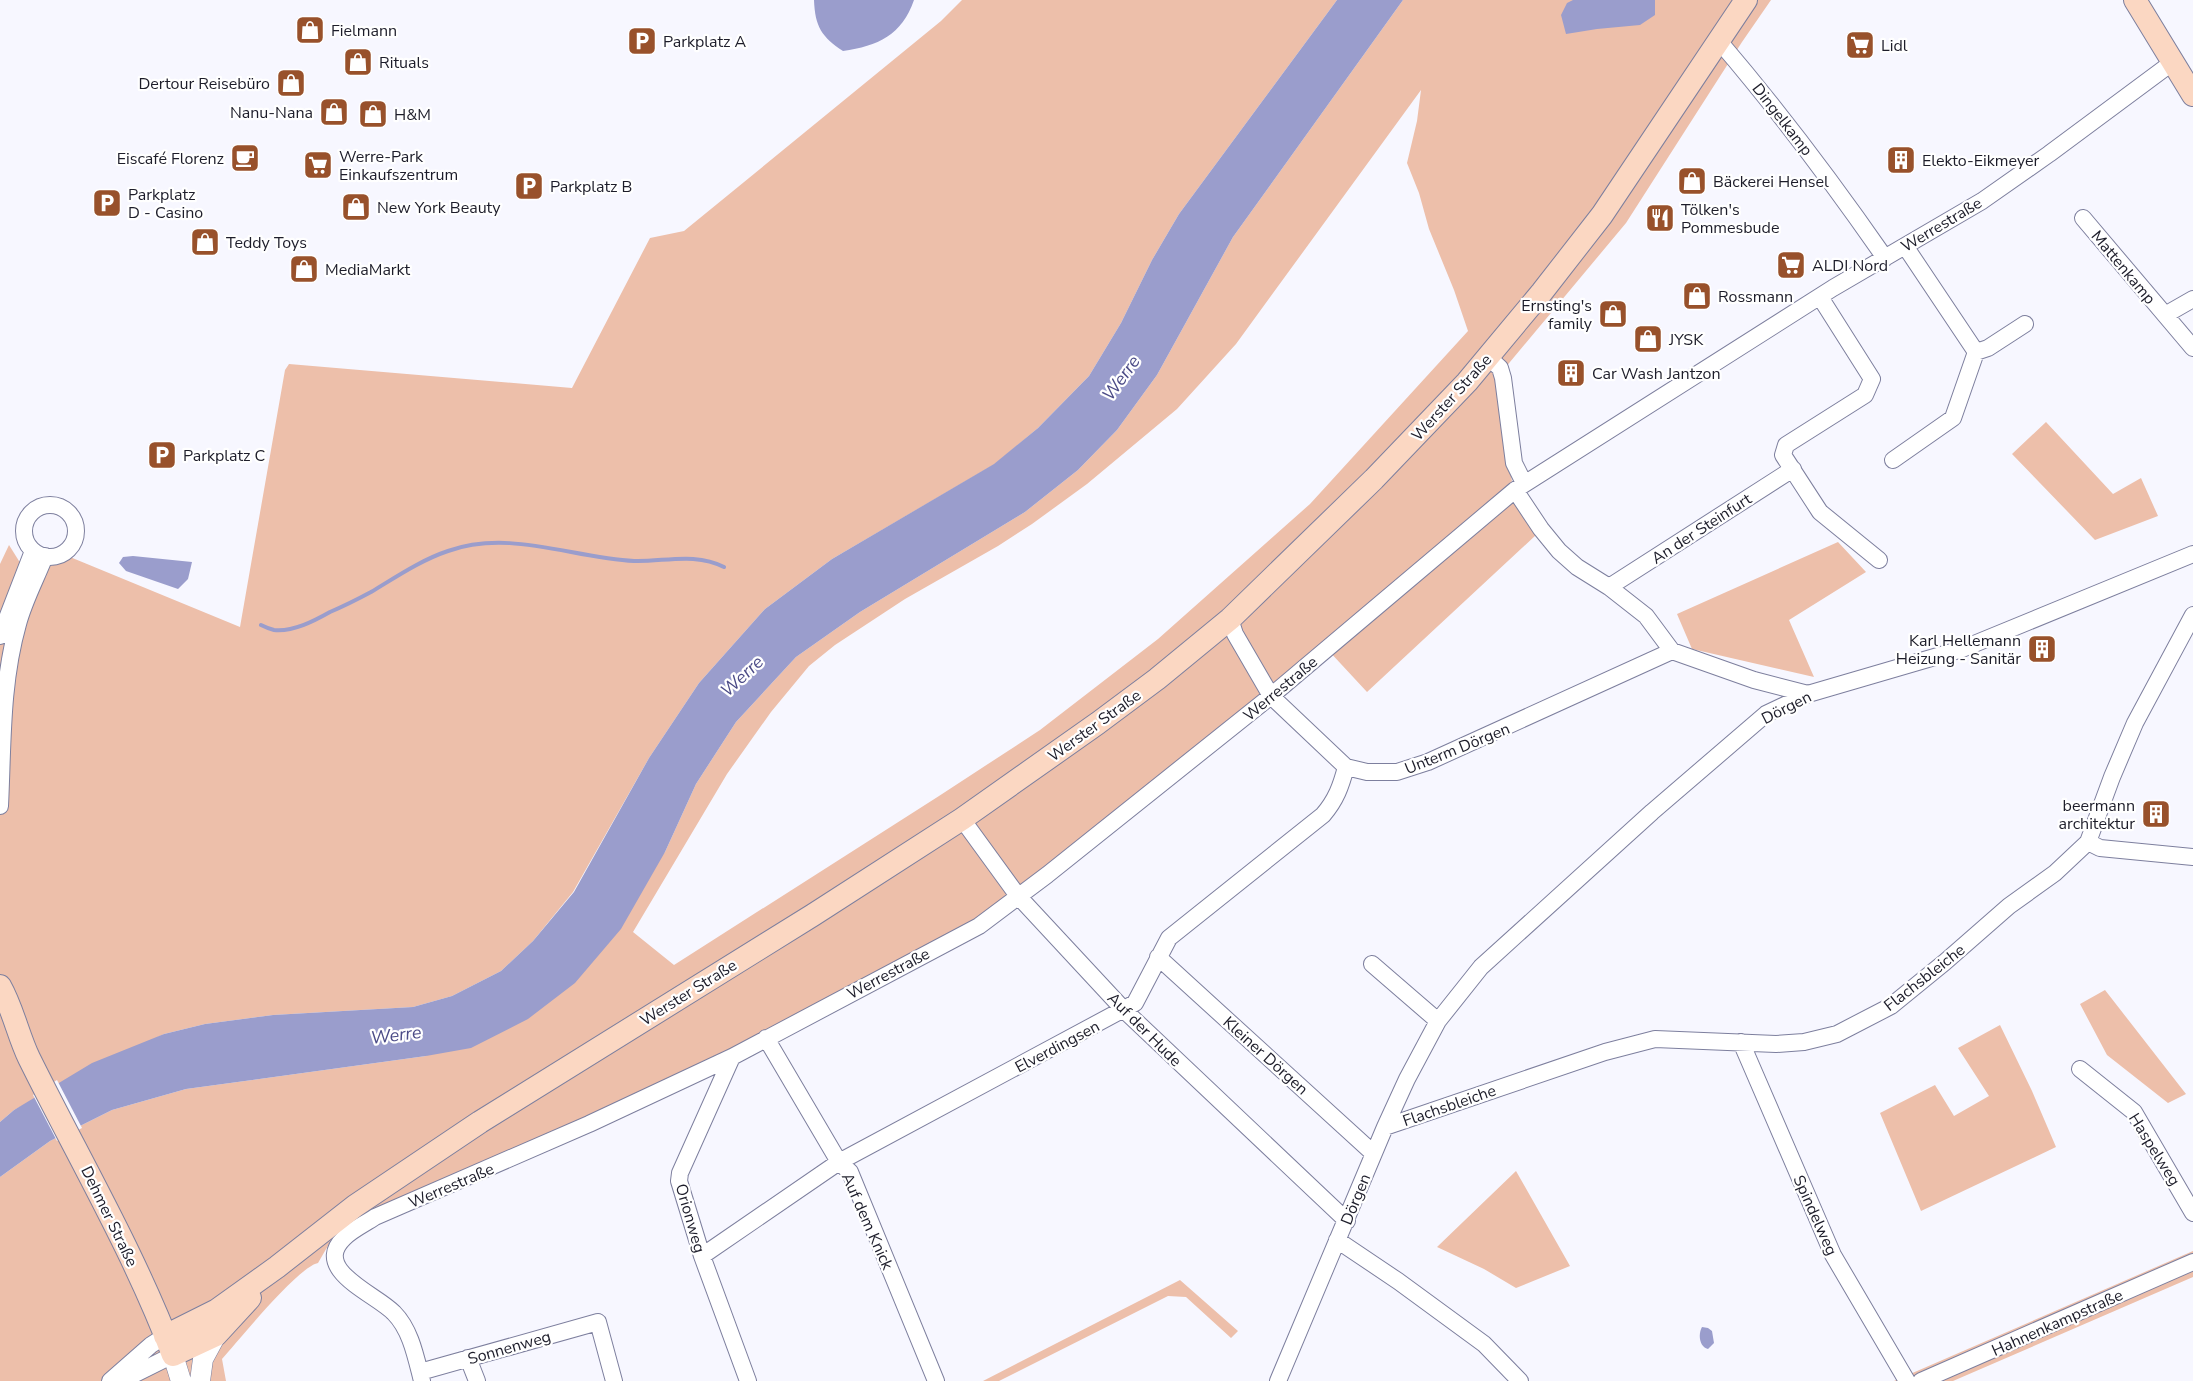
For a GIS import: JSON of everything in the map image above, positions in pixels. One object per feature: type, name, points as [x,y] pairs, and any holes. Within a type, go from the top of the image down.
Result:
[{"type":"main road","name":"Werster Straße","points":[[169,1346],[277,1267],[355,1206],[480,1122],[813,915],[962,819],[1157,679],[1230,619],[1374,480],[1488,357],[1602,215],[1746,0]]},
{"type":"main road","points":[[2135,0],[2193,94]]},
{"type":"main road","name":"Dehmer Straße","points":[[0,986],[10,1005],[28,1056],[118,1230],[169,1346]]},
{"type":"main road","name":"Dehmer Straße","points":[[0,1019],[28,1056]]},
{"type":"main road","name":"Werster Straße","points":[[169,1346],[216,1335],[277,1267]]},
{"type":"street","name":"Dingelkamp","points":[[1719,41],[1756,83],[1885,258]]},
{"type":"street","name":"Werrestraße","points":[[421,1377],[410,1338],[396,1314],[351,1281],[336,1265],[334,1257],[343,1239],[375,1217],[732,1058],[979,926],[1271,696],[1519,487],[1820,297],[1982,201],[2173,62]]},
{"type":"street","name":"Mattenkamp","points":[[2084,218],[2193,348]]},
{"type":"street","points":[[1905,246],[1976,352]]},
{"type":"street","points":[[1820,297],[1872,379],[1865,395],[1786,445],[1783,455],[1820,512],[1879,560]]},
{"type":"street","name":"Mattenkamp","points":[[2165,315],[2193,299]]},
{"type":"street","points":[[1976,352],[1988,348],[2025,324]]},
{"type":"street","points":[[1893,460],[1953,418],[1976,352]]},
{"type":"street","points":[[1488,357],[1500,368],[1503,378],[1519,487],[1541,529],[1559,552],[1646,616],[1672,651],[1754,680],[1808,694]]},
{"type":"street","name":"An der Steinfurt","points":[[1609,587],[1793,469]]},
{"type":"street","points":[[0,636],[39,554],[18,623],[9,664],[3,706],[0,806]]},
{"type":"street","name":"Dörgen","points":[[1278,1381],[1385,1126],[1407,1078],[1438,1021],[1481,967],[1652,812],[1766,714],[1808,694],[1962,649],[2193,554]]},
{"type":"street","name":"Flachsbleiche","points":[[1385,1126],[1605,1052],[1655,1039],[1794,1043],[1837,1034],[1891,1006],[2009,906],[2055,873],[2088,842],[2135,723],[2193,615]]},
{"type":"street","points":[[1230,619],[1235,634],[1271,696],[1346,767]]},
{"type":"street","name":"Unterm Dörgen","points":[[1346,767],[1367,772],[1397,772],[1428,762],[1672,651]]},
{"type":"street","name":"Elverdingsen","points":[[702,1256],[839,1162],[1135,1003],[1168,938],[1323,815],[1333,804],[1341,788],[1346,767]]},
{"type":"street","name":"Auf der Hude","points":[[962,819],[1018,896],[1124,1010],[1347,1221]]},
{"type":"street","points":[[2088,842],[2100,848],[2193,857]]},
{"type":"street","name":"Kleiner Dörgen","points":[[1158,957],[1373,1153]]},
{"type":"street","points":[[1372,964],[1438,1021]]},
{"type":"street","name":"Auf dem Knick","points":[[766,1038],[839,1162],[850,1172],[936,1381]]},
{"type":"street","name":"Spindelweg","points":[[1741,1042],[1833,1255],[1907,1381]]},
{"type":"street","name":"Orionweg","points":[[732,1058],[680,1173],[679,1181],[702,1256],[748,1381]]},
{"type":"street","name":"Haspelweg","points":[[2080,1069],[2134,1112],[2193,1213]]},
{"type":"street","points":[[1337,1240],[1484,1344],[1520,1381]]},
{"type":"street","name":"Hahnenkampstraße","points":[[1921,1381],[1944,1377],[2193,1262]]},
{"type":"street","name":"Sonnenweg","points":[[421,1377],[468,1358],[598,1322],[614,1381]]},
{"type":"street","points":[[200,1381],[203,1359],[216,1335]]},
{"type":"street","points":[[110,1381],[152,1345],[169,1346]]},
{"type":"street","points":[[121,1381],[169,1346]]},
{"type":"street","name":"Dehmer Straße","points":[[169,1346],[182,1381]]},
{"type":"street","points":[[468,1358],[477,1381]]},
{"type":"shaded area","points":[[962,0],[1337,0],[1179,214],[1152,260],[1121,323],[1089,376],[1038,428],[995,464],[832,559],[765,609],[699,683],[649,758],[573,892],[533,941],[501,971],[452,996],[413,1007],[273,1015],[205,1024],[164,1034],[14,1110],[0,1122],[0,564],[9,545],[19,561],[27,564],[45,567],[70,557],[240,627],[285,370],[289,364],[572,388],[650,238],[684,231],[941,21]]},
{"type":"shaded area","points":[[1403,0],[1771,0],[1626,223],[1500,374],[1506,452],[1512,481],[1506,488],[1536,535],[1367,692],[1328,650],[978,924],[746,1046],[370,1212],[329,1244],[318,1263],[283,1290],[222,1359],[226,1381],[0,1381],[0,1177],[50,1141],[112,1110],[186,1089],[426,1056],[665,852],[696,784],[736,722],[796,657],[860,612],[1025,512],[1078,470],[1117,430],[1157,375],[1233,237]],"holes":[[[1421,90],[1417,121],[1407,163],[1419,193],[1429,229],[1468,331],[1310,504],[1158,639],[1040,730],[674,965],[633,932],[727,774],[771,712],[809,666],[835,645],[905,599],[1032,524],[1087,484],[1177,409],[1236,344]]]},
{"type":"shaded area","points":[[2046,422],[2113,494],[2141,478],[2158,516],[2095,540],[2012,454]]},
{"type":"shaded area","points":[[1838,542],[1866,572],[1789,620],[1814,677],[1692,649],[1677,614]]},
{"type":"shaded area","points":[[2105,990],[2186,1094],[2168,1103],[2107,1055],[2080,1004]]},
{"type":"shaded area","points":[[2000,1025],[2056,1147],[1921,1211],[1880,1113],[1935,1085],[1954,1116],[1989,1096],[1958,1048]]},
{"type":"shaded area","points":[[1516,1171],[1570,1266],[1516,1288],[1484,1269],[1437,1247]]},
{"type":"shaded area","points":[[2193,1251],[2193,1277],[1953,1381],[1894,1381]]},
{"type":"shaded area","points":[[1180,1280],[1238,1331],[1231,1338],[1186,1297],[1168,1296],[999,1381],[983,1381]]},
{"type":"water","points":[[814,0],[914,0],[903,22],[887,37],[867,46],[843,51],[821,30],[816,17]]},
{"type":"water","name":"Werre","points":[[1337,0],[1403,0],[1233,237],[1157,375],[1117,430],[1078,470],[1025,512],[860,612],[796,657],[736,722],[696,784],[665,852],[621,929],[575,983],[528,1019],[471,1048],[186,1089],[112,1110],[50,1141],[0,1177],[0,1122],[14,1110],[92,1063],[164,1034],[205,1024],[273,1015],[413,1007],[452,996],[501,971],[533,941],[574,892],[649,758],[699,683],[765,609],[832,559],[994,464],[1038,428],[1089,376],[1121,323],[1152,260],[1179,214]]},
{"type":"water","points":[[1573,0],[1655,0],[1655,15],[1640,25],[1566,34],[1561,15],[1567,3]]},
{"type":"water","points":[[123,557],[192,562],[188,579],[178,589],[126,571],[119,563]]},
{"type":"water","points":[[1702,1327],[1712,1331],[1714,1343],[1708,1349],[1700,1340]]},
{"type":"pier","points":[[57,1080],[82,1128],[57,1141],[33,1095]]},
{"type":"waterway","points":[[261,625],[274,630],[303,625],[366,595],[428,559],[471,545],[518,544],[634,561],[691,559],[713,562],[724,567]]},
{"type":"place","name":"Fielmann","points":[[310,30]]},
{"type":"place","name":"Parkplatz A","points":[[642,41]]},
{"type":"place","name":"Lidl","points":[[1860,45]]},
{"type":"place","name":"Rituals","points":[[358,62]]},
{"type":"place","name":"Dertour Reisebüro","points":[[291,83]]},
{"type":"place","name":"Nanu-Nana","points":[[334,112]]},
{"type":"place","name":"H&M","points":[[373,114]]},
{"type":"place","name":"Eiscafé Florenz","points":[[245,158]]},
{"type":"place","name":"Elekto-Eikmeyer","points":[[1901,160]]},
{"type":"place","name":"Werre-Park Einkaufszentrum","points":[[318,165]]},
{"type":"place","name":"Bäckerei Hensel","points":[[1692,181]]},
{"type":"place","name":"Parkplatz B","points":[[529,186]]},
{"type":"place","name":"Parkplatz D - Casino","points":[[107,203]]},
{"type":"place","name":"New York Beauty","points":[[356,207]]},
{"type":"place","name":"Tölken's Pommesbude","points":[[1660,218]]},
{"type":"place","name":"Teddy Toys","points":[[205,242]]},
{"type":"place","name":"ALDI Nord","points":[[1791,265]]},
{"type":"place","name":"MediaMarkt","points":[[304,269]]},
{"type":"place","name":"Rossmann","points":[[1697,296]]},
{"type":"place","name":"Ernsting's family","points":[[1613,314]]},
{"type":"place","name":"JYSK","points":[[1648,339]]},
{"type":"place","name":"Car Wash Jantzon","points":[[1571,373]]},
{"type":"place","name":"Parkplatz C","points":[[162,455]]},
{"type":"place","name":"Karl Hellemann Heizung - Sanitär","points":[[2042,649]]},
{"type":"place","name":"beermann architektur","points":[[2156,814]]}]
